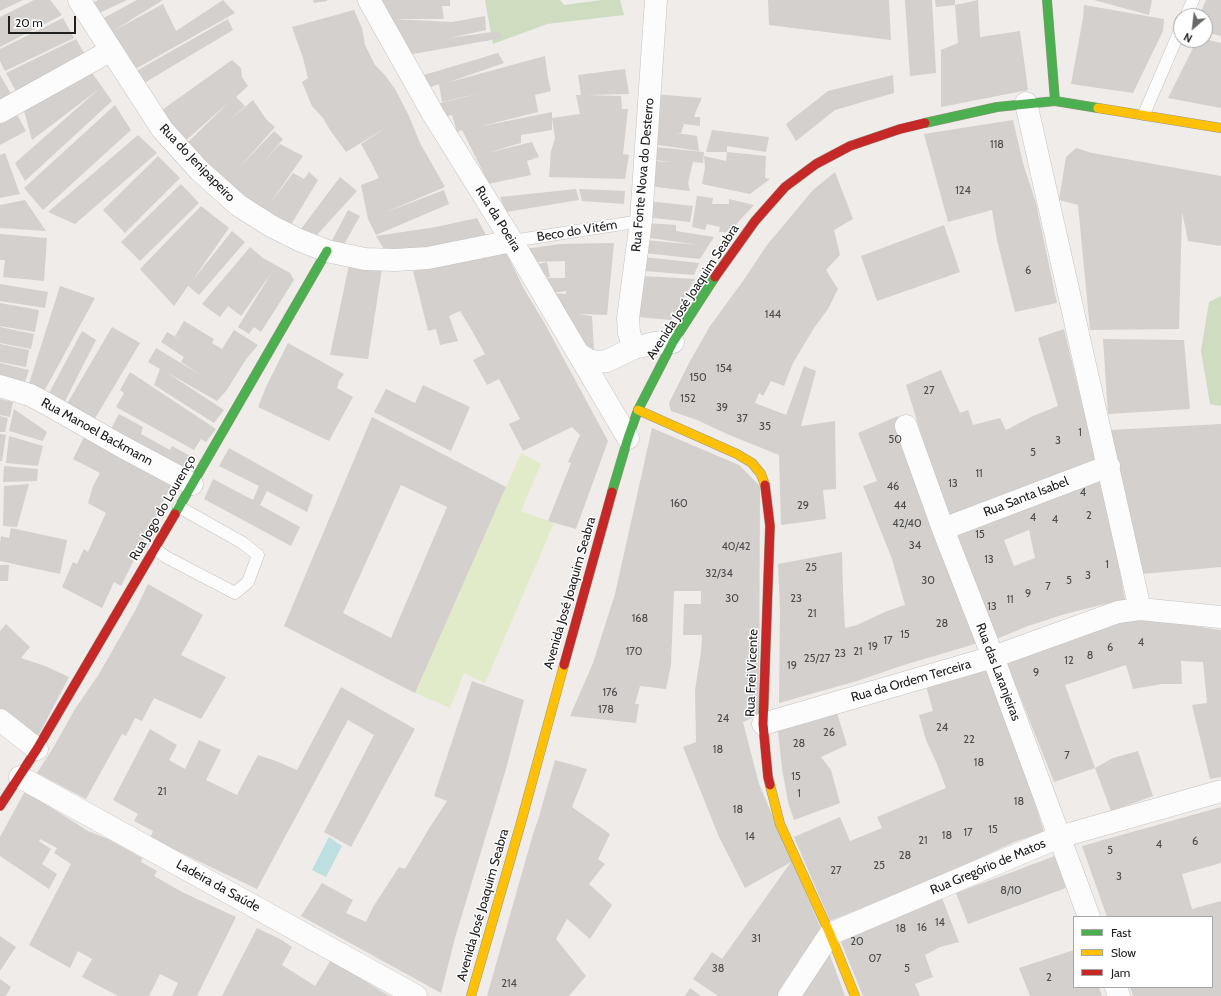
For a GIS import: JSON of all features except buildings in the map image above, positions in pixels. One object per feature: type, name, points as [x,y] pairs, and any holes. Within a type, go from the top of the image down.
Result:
[{"type":"street","name":"Rua do Jenipapeiro","points":[[79,0],[110,51],[162,129],[199,170],[238,205],[271,226],[299,240],[327,251],[365,259],[395,260],[428,258],[512,241]]},
{"type":"street","name":"Rua da Poeira","points":[[370,0],[433,114],[512,241],[628,438]]},
{"type":"street","name":"Rua Fonte Nova do Desterro","points":[[634,348],[629,333],[628,318],[641,221],[656,0]]},
{"type":"street","points":[[1047,0],[1055,101]]},
{"type":"street","points":[[0,112],[110,51]]},
{"type":"street","name":"Avenida José Joaquim Seabra","points":[[471,996],[520,826],[589,572],[628,438],[638,410],[673,342],[755,221],[785,187],[816,164],[850,146],[900,129],[997,107],[1055,101],[1144,114],[1221,128]]},
{"type":"street","points":[[1026,103],[1140,609]]},
{"type":"street","name":"Rua Jogo do Lourenço","points":[[8,790],[37,749],[327,251]]},
{"type":"street","points":[[578,354],[588,360],[598,362],[608,361],[634,348],[655,343],[673,342]]},
{"type":"street","name":"Rua Manoel Backmann","points":[[0,386],[30,395],[192,484]]},
{"type":"street","name":"Rua Frei Vicente","points":[[638,410],[736,454],[752,463],[766,483],[770,526],[763,724],[768,777],[780,824],[830,934],[855,996]]},
{"type":"street","name":"Rua das Laranjeiras","points":[[906,426],[1090,916]]},
{"type":"street","name":"Rua Santa Isabel","points":[[944,529],[1109,466]]},
{"type":"street","name":"Rua da Ordem Terceira","points":[[763,724],[993,657],[1118,612],[1140,609],[1221,617]]},
{"type":"street","points":[[0,720],[37,749]]},
{"type":"street","name":"Ladeira da Saúde","points":[[8,790],[416,996]]},
{"type":"street","name":"Rua Gregório de Matos","points":[[830,934],[1059,837],[1221,791]]},
{"type":"street","points":[[789,996],[830,934]]},
{"type":"lane","points":[[1144,114],[1173,47]]},
{"type":"lane","name":"Beco do Vitém","points":[[512,241],[641,221]]},
{"type":"lane","points":[[154,548],[166,557],[235,592],[248,582],[258,555],[244,543],[179,506]]},
{"type":"green space","points":[[485,0],[560,0],[564,5],[602,0],[620,0],[624,15],[547,24],[493,44]]},
{"type":"green space","points":[[1221,296],[1221,406],[1210,404],[1201,351],[1209,302]]},
{"type":"green space","points":[[521,453],[541,464],[521,511],[554,523],[485,683],[464,673],[450,708],[415,693]]},
{"type":"water","points":[[329,837],[342,846],[326,877],[312,870]]},
{"type":"traffic: fast","points":[[1047,0],[1055,101]]},
{"type":"traffic: fast","points":[[925,123],[997,107],[1055,101],[1098,108]]},
{"type":"traffic: fast","points":[[175,514],[327,251]]},
{"type":"traffic: fast","points":[[612,492],[638,410],[673,342],[715,277]]},
{"type":"traffic: slow","points":[[1098,108],[1221,128]]},
{"type":"traffic: slow","points":[[638,410],[737,454],[752,463],[761,474],[765,485]]},
{"type":"traffic: slow","points":[[471,996],[564,665]]},
{"type":"traffic: slow","points":[[770,785],[780,824],[830,934],[855,996]]},
{"type":"traffic: jam","points":[[715,277],[755,221],[785,187],[816,164],[850,146],[900,129],[925,123]]},
{"type":"traffic: jam","points":[[765,485],[770,526],[763,724],[770,785]]},
{"type":"traffic: jam","points":[[564,665],[612,492]]},
{"type":"traffic: jam","points":[[0,806],[37,749],[175,514]]}]
